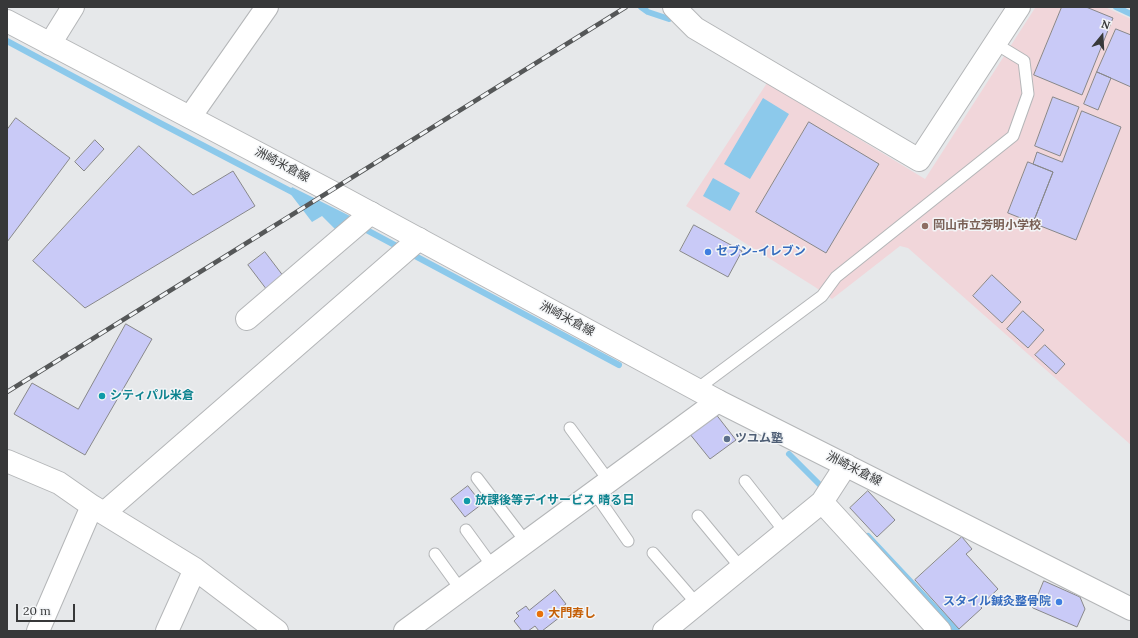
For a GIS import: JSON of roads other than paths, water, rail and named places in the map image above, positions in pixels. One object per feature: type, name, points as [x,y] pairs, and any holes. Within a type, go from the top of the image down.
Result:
[{"type":"street","points":[[50,44],[72,7]]},
{"type":"street","points":[[190,117],[267,7]]},
{"type":"street","points":[[674,7],[695,28],[919,160],[1000,47],[1019,7]]},
{"type":"street","name":"洲崎米倉線","points":[[7,21],[190,117],[362,220],[410,246],[697,389],[718,401],[1131,609]]},
{"type":"street","points":[[247,320],[362,220]]},
{"type":"street","points":[[38,631],[98,510],[410,246]]},
{"type":"street","points":[[405,631],[718,401]]},
{"type":"street","points":[[7,461],[59,483],[98,510],[194,569],[264,627]]},
{"type":"street","points":[[664,631],[785,532],[826,496],[846,465]]},
{"type":"street","points":[[826,496],[940,631]]},
{"type":"street","points":[[167,631],[194,569]]},
{"type":"lane","points":[[697,389],[822,296],[836,277],[1013,136],[1028,94],[1024,60],[1000,47]]},
{"type":"lane","points":[[570,428],[628,541]]},
{"type":"lane","points":[[477,478],[526,542]]},
{"type":"lane","points":[[745,481],[785,532]]},
{"type":"lane","points":[[698,516],[741,568]]},
{"type":"lane","points":[[466,530],[492,566]]},
{"type":"lane","points":[[653,553],[697,604]]},
{"type":"lane","points":[[435,554],[461,590]]},
{"type":"water","points":[[763,98],[789,114],[750,179],[724,164]]},
{"type":"water","points":[[713,178],[740,193],[730,211],[703,196]]},
{"type":"water","points":[[292,187],[350,216],[336,230],[322,216],[312,222],[289,192]]},
{"type":"waterway","points":[[641,7],[648,12],[669,19]]},
{"type":"waterway","points":[[1116,7],[1131,14]]},
{"type":"waterway","points":[[7,41],[296,194]]},
{"type":"waterway","points":[[361,227],[619,365]]},
{"type":"waterway","points":[[789,454],[824,489]]},
{"type":"waterway","points":[[868,536],[957,631]]},
{"type":"railway","points":[[7,392],[626,7]]},
{"type":"place","name":"岡山市立芳明小学校","points":[[925,226]]},
{"type":"place","name":"セブン-イレブン","points":[[708,252]]},
{"type":"place","name":"シティパル米倉","points":[[102,396]]},
{"type":"place","name":"ツユム塾","points":[[727,439]]},
{"type":"place","name":"放課後等デイサービス 晴る日","points":[[467,501]]},
{"type":"place","name":"スタイル鍼灸整骨院","points":[[1059,602]]},
{"type":"place","name":"大門寿し","points":[[540,614]]}]
